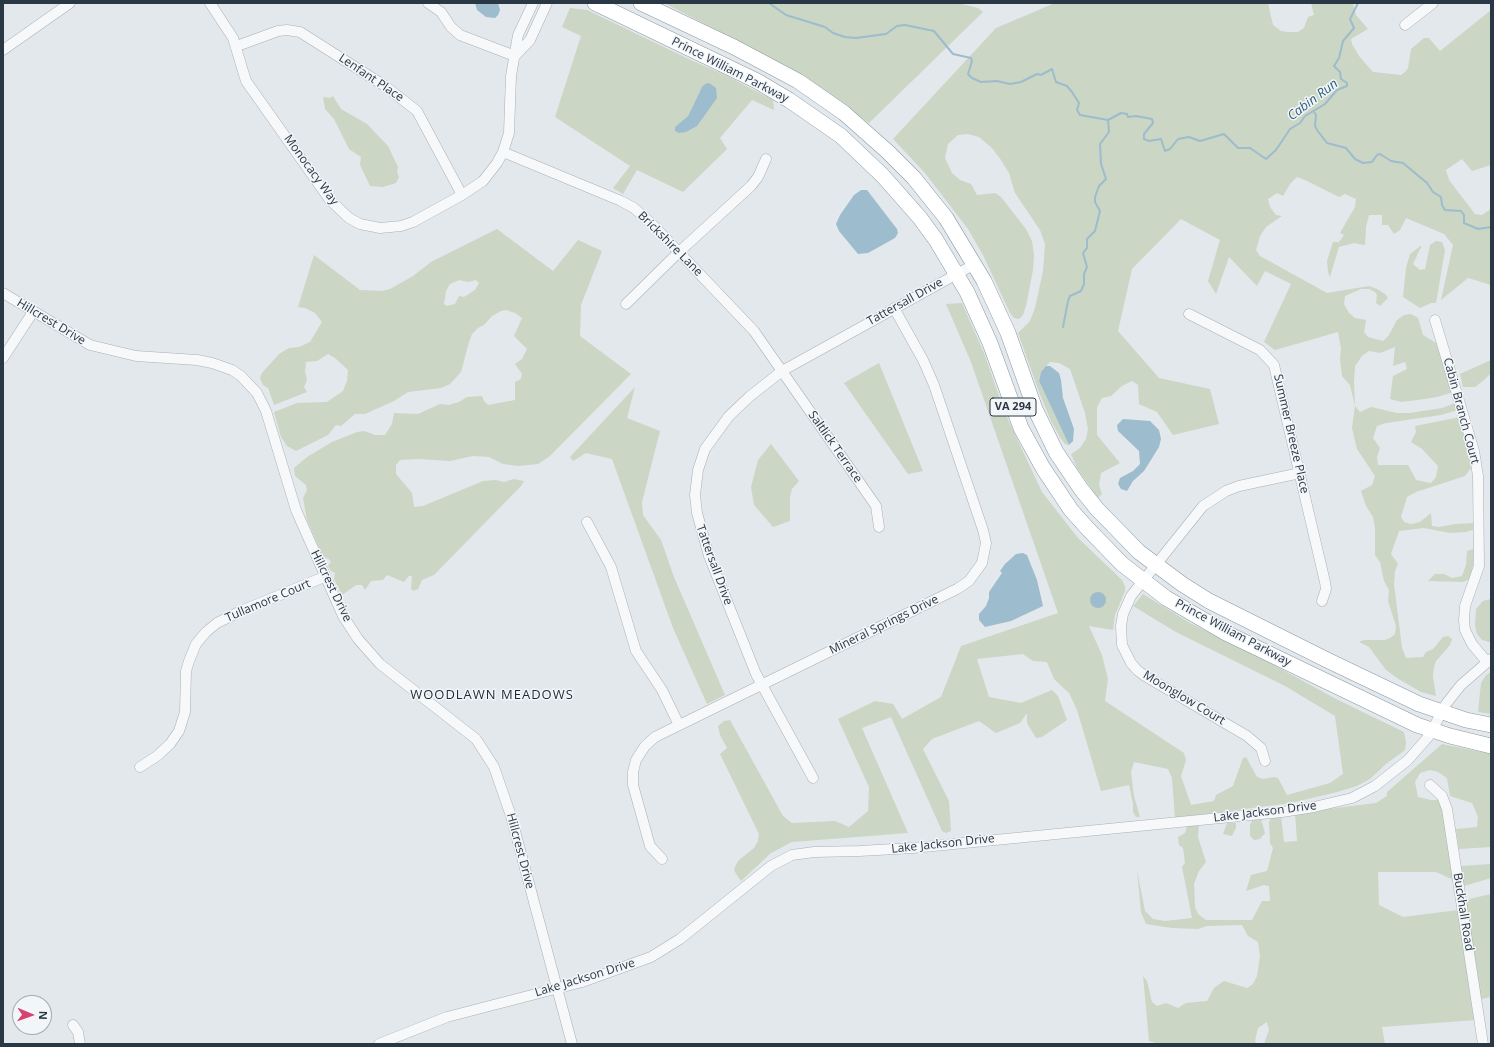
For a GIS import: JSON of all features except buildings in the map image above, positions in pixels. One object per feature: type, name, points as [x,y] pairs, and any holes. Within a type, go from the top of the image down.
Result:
[{"type":"highway","name":"Prince William Parkway","points":[[595,3],[757,81],[796,104],[834,131],[863,155],[907,201],[936,240],[957,274],[979,317],[1021,428],[1043,468],[1057,489],[1088,529],[1122,564],[1184,610],[1226,632],[1432,731],[1491,746]]},
{"type":"highway","name":"Prince William Parkway","points":[[641,3],[772,66],[798,81],[844,113],[878,142],[914,178],[946,218],[975,264],[996,305],[1035,409],[1056,452],[1081,490],[1097,509],[1124,538],[1155,565],[1209,601],[1401,696],[1442,712],[1491,725]]},
{"type":"street","points":[[3,50],[70,3]]},
{"type":"street","name":"Monocacy Way","points":[[210,3],[228,29],[237,46],[242,73],[246,81],[330,200],[349,218],[371,227],[390,228],[412,222],[462,195],[482,181],[491,172],[503,152],[510,124],[511,76],[518,35],[532,3]]},
{"type":"street","points":[[428,3],[441,12],[451,27],[460,36],[515,56],[530,40],[547,3]]},
{"type":"street","points":[[1405,25],[1433,3]]},
{"type":"street","name":"Lenfant Place","points":[[237,46],[278,31],[287,30],[300,32],[385,86],[416,111],[462,195]]},
{"type":"street","name":"Brickshire Lane","points":[[503,152],[634,208],[680,252],[754,330],[782,371]]},
{"type":"street","points":[[626,304],[751,186],[758,177],[766,159]]},
{"type":"street","name":"Tattersall Drive","points":[[813,778],[761,685],[709,556],[697,513],[695,495],[698,470],[705,448],[729,416],[750,396],[782,371],[975,264]]},
{"type":"street","name":"Hillcrest Drive","points":[[3,293],[78,339],[98,348],[136,356],[197,360],[212,363],[227,368],[241,376],[257,393],[266,410],[296,510],[324,577],[343,616],[369,652],[380,664],[462,726],[476,739],[488,755],[494,767],[511,816],[572,1044]]},
{"type":"street","name":"Mineral Springs Drive","points":[[662,859],[650,846],[635,794],[633,772],[636,760],[645,746],[655,737],[957,589],[970,581],[982,563],[986,543],[934,385],[894,308]]},
{"type":"street","points":[[3,358],[33,312]]},
{"type":"street","name":"Summer Breeze Place","points":[[1189,314],[1243,341],[1269,357],[1277,372],[1325,582],[1326,589],[1322,602]]},
{"type":"street","name":"Cabin Branch Court","points":[[1435,320],[1474,451],[1478,476],[1479,566],[1465,606],[1465,630],[1472,644],[1489,661]]},
{"type":"street","name":"Saltlick Terrace","points":[[782,371],[876,506],[878,526]]},
{"type":"street","name":"Moonglow Court","points":[[1265,761],[1260,748],[1247,736],[1145,676],[1131,662],[1122,645],[1120,626],[1126,604],[1195,515],[1215,497],[1239,486],[1300,473]]},
{"type":"street","points":[[587,522],[611,567],[636,651],[662,690],[679,725]]},
{"type":"street","name":"Tullamore Court","points":[[140,767],[157,756],[170,744],[179,731],[185,712],[186,671],[196,644],[206,632],[217,623],[241,611],[324,577]]},
{"type":"street","name":"Lake Jackson Drive","points":[[379,1044],[462,1012],[557,988],[619,970],[661,952],[680,939],[771,866],[792,855],[814,852],[913,848],[1314,807],[1352,798],[1375,786],[1408,760],[1432,731],[1449,700],[1461,685],[1489,661]]},
{"type":"street","name":"Buckhall Road","points":[[1430,785],[1442,796],[1447,809],[1483,1044]]},
{"type":"street","points":[[73,1025],[78,1032],[80,1044]]},
{"type":"green space","points":[[664,3],[958,3],[978,8],[983,12],[869,123],[788,67]]},
{"type":"green space","points":[[1055,3],[1268,3],[1273,25],[1281,31],[1298,32],[1304,28],[1308,17],[1314,15],[1311,3],[1353,3],[1356,15],[1368,29],[1351,39],[1352,44],[1359,56],[1373,72],[1401,75],[1408,68],[1411,49],[1424,38],[1429,38],[1440,51],[1491,10],[1491,165],[1472,171],[1462,159],[1446,170],[1449,180],[1475,214],[1482,215],[1491,209],[1491,285],[1468,278],[1441,300],[1453,245],[1444,234],[1406,218],[1400,230],[1394,234],[1388,225],[1382,225],[1382,215],[1369,215],[1366,227],[1365,245],[1354,243],[1339,247],[1330,277],[1327,261],[1333,242],[1339,242],[1344,235],[1340,233],[1355,207],[1356,199],[1345,194],[1339,197],[1297,177],[1290,184],[1283,196],[1277,193],[1268,199],[1270,207],[1276,215],[1282,216],[1266,227],[1260,236],[1256,250],[1260,256],[1327,293],[1369,286],[1385,294],[1388,298],[1380,306],[1376,303],[1377,295],[1375,292],[1369,289],[1361,289],[1345,296],[1344,304],[1349,313],[1355,318],[1366,320],[1364,332],[1368,337],[1383,341],[1389,335],[1397,320],[1404,315],[1411,314],[1418,318],[1423,335],[1436,343],[1453,392],[1437,397],[1401,402],[1390,399],[1393,376],[1407,369],[1405,362],[1393,366],[1395,347],[1380,353],[1369,351],[1362,356],[1355,366],[1355,406],[1350,385],[1342,376],[1340,359],[1341,348],[1338,332],[1275,350],[1264,342],[1291,284],[1265,271],[1257,286],[1229,257],[1216,294],[1208,281],[1220,240],[1181,219],[1132,269],[1118,331],[1159,378],[1210,389],[1219,424],[1173,435],[1157,412],[1139,404],[1138,385],[1132,381],[1122,386],[1111,396],[1102,398],[1097,407],[1097,435],[1120,463],[1101,473],[1099,485],[1102,494],[1098,498],[1077,468],[1071,454],[1080,448],[1086,439],[1088,429],[1085,413],[1070,369],[1059,363],[1050,362],[1041,372],[1039,381],[1069,445],[1065,444],[1061,439],[1051,421],[1018,333],[1030,321],[1035,308],[1043,271],[1045,244],[1040,230],[1015,193],[1009,173],[992,148],[979,137],[968,134],[958,135],[948,144],[945,158],[952,173],[960,180],[971,184],[977,195],[995,193],[1001,197],[1026,229],[1032,241],[1034,255],[1033,270],[1026,306],[1023,315],[1019,319],[1014,318],[1010,313],[983,255],[968,229],[925,173],[893,139],[996,28]]},
{"type":"green space","points":[[570,8],[587,10],[725,75],[773,100],[774,110],[752,100],[720,138],[727,149],[683,192],[637,170],[623,194],[613,188],[630,166],[555,117],[581,36],[562,27]],"holes":[[[702,87],[686,132],[675,127],[688,116]]]},
{"type":"green space","points":[[333,96],[341,109],[367,124],[388,146],[398,167],[397,172],[399,177],[396,183],[383,187],[370,186],[360,165],[361,157],[349,149],[334,119],[325,109],[323,97],[330,98]]},
{"type":"green space","points":[[497,229],[553,271],[578,240],[602,251],[581,305],[580,336],[631,374],[550,456],[538,464],[518,466],[503,464],[489,457],[473,456],[450,461],[419,459],[400,460],[396,465],[396,474],[412,493],[414,507],[423,506],[483,481],[496,480],[504,482],[514,479],[524,481],[521,486],[434,575],[422,580],[418,589],[413,591],[411,588],[412,576],[409,576],[404,582],[387,575],[383,580],[371,581],[365,590],[362,585],[356,585],[342,595],[334,579],[335,573],[331,571],[328,566],[331,562],[328,558],[324,559],[307,520],[303,498],[307,490],[306,485],[295,476],[294,468],[307,457],[332,442],[357,432],[364,431],[375,435],[385,435],[392,424],[394,413],[418,414],[440,404],[449,405],[459,402],[467,397],[482,396],[488,405],[515,400],[515,382],[521,379],[522,374],[515,364],[522,359],[527,349],[514,336],[522,318],[515,313],[506,310],[501,311],[492,316],[484,325],[478,328],[472,334],[461,372],[450,384],[441,388],[408,392],[394,401],[365,414],[355,414],[341,426],[336,425],[328,435],[296,451],[287,446],[281,437],[274,412],[297,403],[327,402],[343,391],[347,381],[348,370],[335,358],[328,354],[317,361],[306,362],[305,371],[307,380],[304,387],[307,392],[274,405],[268,388],[263,385],[260,378],[262,373],[279,354],[289,348],[299,347],[310,342],[322,322],[315,313],[305,308],[298,307],[314,255],[360,290],[382,291],[390,289],[413,276],[431,262]],"holes":[[[459,280],[468,282],[476,280],[479,283],[475,290],[464,297],[459,296],[455,304],[447,306],[444,304],[446,291],[450,284]]]},
{"type":"green space","points":[[1436,241],[1442,242],[1445,250],[1436,303],[1431,303],[1420,308],[1403,297],[1406,268],[1410,254],[1422,245],[1413,264],[1420,270],[1425,269],[1430,245]]},
{"type":"green space","points":[[962,303],[984,353],[1005,413],[1042,492],[1078,538],[1122,580],[1125,586],[1125,591],[1115,615],[1113,630],[1089,626],[1102,655],[1108,679],[1105,701],[1184,753],[1186,760],[1181,776],[1191,805],[1214,801],[1216,795],[1233,786],[1243,758],[1246,757],[1257,777],[1263,779],[1274,777],[1278,778],[1287,795],[1330,783],[1343,774],[1335,716],[1285,686],[1176,632],[1133,606],[1143,594],[1190,623],[1261,658],[1336,699],[1404,732],[1406,742],[1405,750],[1386,764],[1370,779],[1357,786],[1337,792],[1291,803],[1175,818],[1172,778],[1168,769],[1134,762],[1131,772],[1134,796],[1140,817],[1136,817],[1133,812],[1129,785],[1101,791],[1077,710],[1069,693],[1054,679],[1047,662],[1033,661],[1023,654],[977,659],[989,697],[1021,703],[1052,690],[1058,696],[1067,720],[1042,737],[1036,738],[1027,723],[1027,713],[1020,723],[996,733],[979,721],[932,739],[923,749],[949,801],[951,831],[946,833],[942,831],[891,717],[862,728],[908,833],[792,842],[771,853],[741,881],[734,869],[738,861],[754,848],[758,841],[759,834],[720,754],[727,748],[720,735],[718,726],[724,721],[730,720],[783,816],[792,823],[835,821],[849,827],[868,811],[869,787],[838,719],[875,701],[893,704],[902,719],[941,697],[961,646],[1058,613],[971,362],[946,304]]},
{"type":"green space","points":[[1491,360],[1491,373],[1484,380],[1475,387],[1463,387],[1460,374]]},
{"type":"green space","points":[[879,363],[923,471],[908,474],[844,383]]},
{"type":"green space","points":[[635,387],[627,418],[660,431],[642,502],[643,515],[661,540],[674,577],[725,695],[707,704],[673,628],[612,459],[586,453],[573,461],[570,457]]},
{"type":"green space","points":[[1455,403],[1458,410],[1441,415],[1386,423],[1377,426],[1373,438],[1380,448],[1377,457],[1378,465],[1408,465],[1416,480],[1431,483],[1436,477],[1438,466],[1422,449],[1411,442],[1416,432],[1415,426],[1460,417],[1471,468],[1465,476],[1416,492],[1407,497],[1401,517],[1404,522],[1411,524],[1420,522],[1431,513],[1432,526],[1439,527],[1455,524],[1476,523],[1476,529],[1466,532],[1450,533],[1424,528],[1399,531],[1391,554],[1398,564],[1395,571],[1394,584],[1402,648],[1406,658],[1423,657],[1426,652],[1433,649],[1443,637],[1448,636],[1452,639],[1450,645],[1436,661],[1434,667],[1433,677],[1436,696],[1421,692],[1397,678],[1386,670],[1369,647],[1359,642],[1364,640],[1385,640],[1390,638],[1395,634],[1396,626],[1388,601],[1389,590],[1384,581],[1380,562],[1375,555],[1375,528],[1373,517],[1366,506],[1361,491],[1372,485],[1375,476],[1357,449],[1352,428],[1355,406],[1360,412],[1371,407],[1397,413],[1410,413],[1442,408]]},
{"type":"green space","points":[[771,444],[799,481],[792,489],[790,497],[790,521],[773,527],[754,505],[751,487],[758,460]]},
{"type":"green space","points":[[1473,549],[1473,566],[1470,579],[1463,582],[1428,581],[1435,574],[1444,574],[1452,578],[1462,576],[1466,565],[1467,551]]},
{"type":"green space","points":[[1491,599],[1491,642],[1489,642],[1482,640],[1477,634],[1475,626],[1476,609],[1483,601]]},
{"type":"green space","points":[[1491,672],[1491,714],[1478,712],[1481,683],[1486,675]]},
{"type":"green space","points":[[1442,744],[1491,754],[1491,847],[1459,849],[1456,829],[1477,827],[1478,817],[1472,803],[1450,796],[1447,778],[1438,772],[1430,770],[1420,773],[1415,782],[1418,797],[1438,800],[1444,810],[1454,880],[1436,872],[1378,872],[1379,905],[1403,917],[1458,910],[1476,1020],[1382,1027],[1385,1044],[1264,1044],[1269,1030],[1267,1022],[1258,1028],[1255,1041],[1257,1044],[1159,1044],[1149,1041],[1143,976],[1147,981],[1152,1002],[1157,1006],[1166,1003],[1178,1008],[1186,1003],[1207,1001],[1214,988],[1224,981],[1247,988],[1253,984],[1257,976],[1260,956],[1258,942],[1248,936],[1242,925],[1207,926],[1198,929],[1172,928],[1146,924],[1141,912],[1137,870],[1145,911],[1153,919],[1165,921],[1192,918],[1182,867],[1185,863],[1183,848],[1179,845],[1178,837],[1185,833],[1187,826],[1199,824],[1198,837],[1206,862],[1199,871],[1194,884],[1195,907],[1198,914],[1206,920],[1252,920],[1262,901],[1270,901],[1269,886],[1264,885],[1246,891],[1251,875],[1267,871],[1273,848],[1270,843],[1269,822],[1272,816],[1281,815],[1284,842],[1297,841],[1295,813],[1376,803],[1387,796],[1387,792]]},
{"type":"green space","points":[[1253,819],[1261,819],[1265,833],[1260,839],[1254,840],[1250,836],[1250,825]]},
{"type":"green space","points":[[1227,823],[1236,823],[1236,828],[1232,836],[1223,834]]},
{"type":"green space","points":[[1491,864],[1491,878],[1464,886],[1460,866]]},
{"type":"green space","points":[[1491,894],[1491,997],[1481,999],[1465,900]]},
{"type":"water","points":[[475,3],[498,3],[500,10],[495,18],[486,17],[477,10]]},
{"type":"water","points":[[709,83],[716,88],[717,98],[697,126],[686,132],[679,133],[675,131],[675,127],[688,116],[702,87]]},
{"type":"water","points":[[861,190],[867,190],[897,229],[898,233],[895,238],[868,253],[858,254],[839,231],[836,224],[840,215],[854,195]]},
{"type":"water","points":[[1046,366],[1050,366],[1059,373],[1063,398],[1074,429],[1073,441],[1069,445],[1039,381],[1041,372]]},
{"type":"water","points":[[1123,419],[1150,421],[1159,430],[1161,439],[1159,447],[1144,471],[1133,481],[1127,491],[1121,489],[1118,484],[1120,478],[1133,471],[1140,464],[1139,451],[1118,431],[1117,425]]},
{"type":"water","points":[[1023,553],[1027,555],[1037,580],[1043,606],[1011,621],[985,627],[979,620],[979,614],[986,606],[989,598],[989,592],[1002,573],[1000,571],[1005,564],[1016,554]]},
{"type":"water","points":[[1095,592],[1101,592],[1106,597],[1104,606],[1101,608],[1095,608],[1090,603],[1090,597]]},
{"type":"waterway","name":"Cabin Run","points":[[769,3],[786,15],[825,27],[833,33],[845,37],[856,38],[886,34],[897,26],[905,25],[934,31],[953,54],[971,58],[972,61],[968,74],[972,78],[981,82],[997,81],[1010,84],[1021,82],[1037,74],[1041,75],[1052,69],[1056,82],[1067,86],[1079,103],[1077,110],[1080,115],[1108,120],[1121,113],[1127,114],[1128,117],[1136,116],[1152,119],[1153,123],[1144,134],[1144,139],[1149,141],[1161,139],[1165,151],[1170,149],[1178,139],[1189,137],[1200,141],[1224,134],[1238,148],[1250,148],[1266,159],[1276,150],[1290,129],[1300,123],[1305,116],[1325,104],[1337,90],[1347,86],[1347,83],[1341,79],[1340,72],[1334,66],[1339,58],[1343,41],[1354,28],[1350,19],[1358,3]]},
{"type":"waterway","points":[[1314,112],[1316,115],[1315,126],[1327,143],[1346,148],[1355,159],[1363,163],[1372,162],[1377,155],[1380,154],[1391,161],[1403,163],[1427,183],[1433,192],[1441,197],[1442,205],[1445,210],[1461,211],[1464,215],[1464,223],[1478,229],[1491,227]]},
{"type":"waterway","points":[[1063,327],[1070,296],[1081,291],[1084,284],[1084,274],[1087,267],[1083,253],[1087,248],[1087,239],[1095,231],[1100,211],[1095,202],[1095,197],[1099,186],[1106,179],[1101,164],[1100,144],[1109,132],[1108,120]]},
{"type":"district","name":"WOODLAWN MEADOWS","points":[[492,695]]}]
